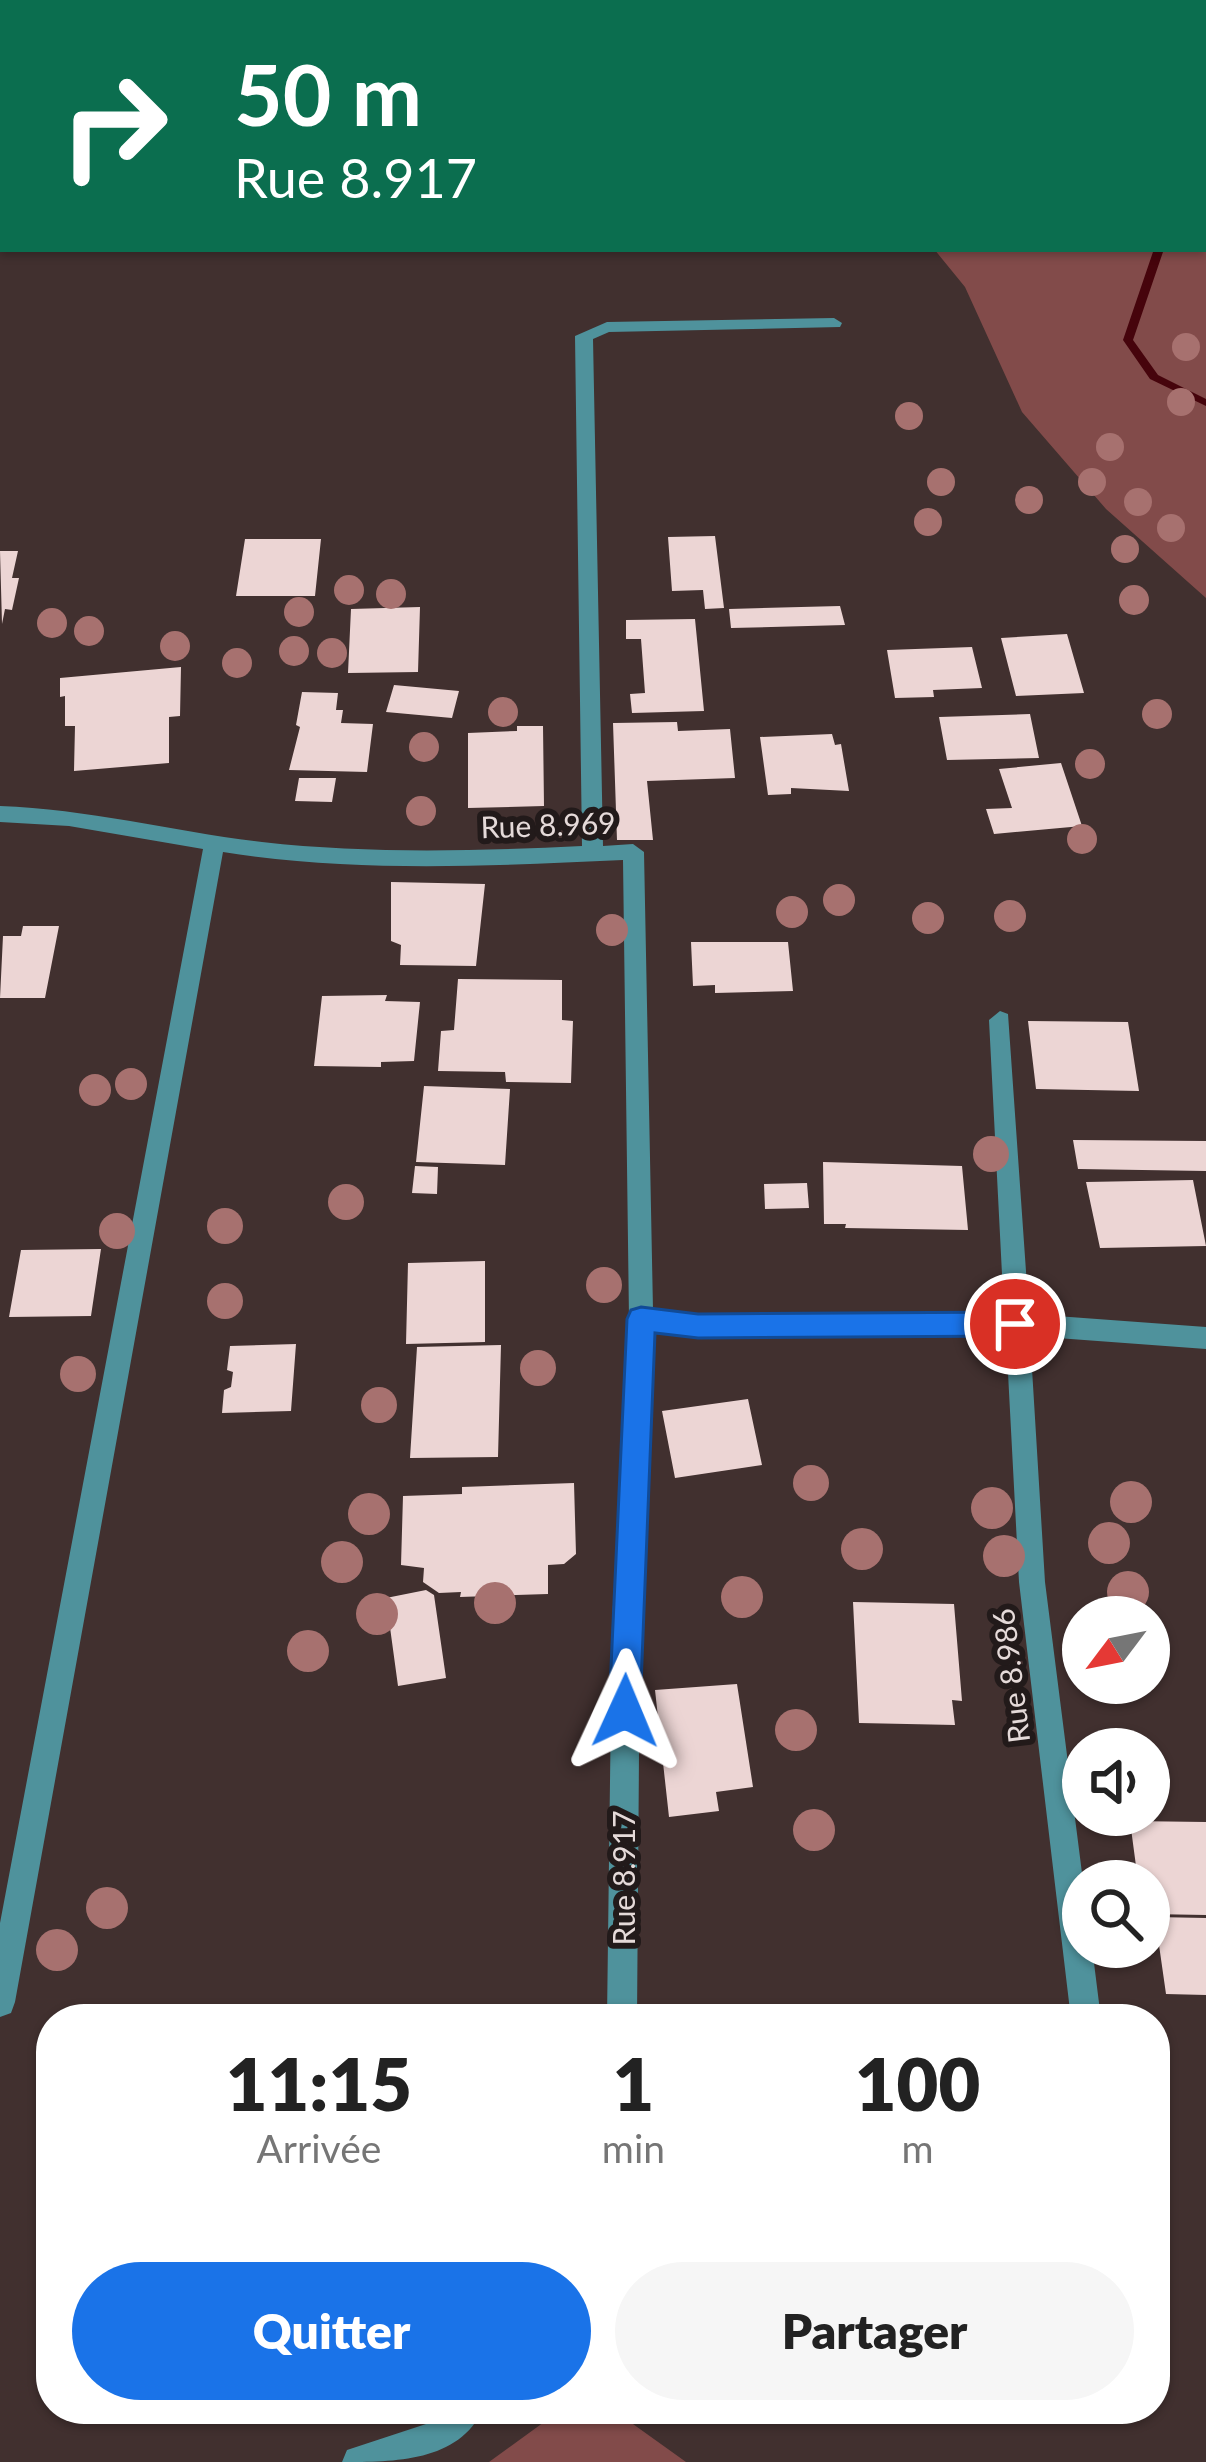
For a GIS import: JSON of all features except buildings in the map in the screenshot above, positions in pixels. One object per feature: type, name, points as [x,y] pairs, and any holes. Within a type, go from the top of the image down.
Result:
[{"type":"street","points":[[593,854],[584,336],[607,327],[834,323]]},
{"type":"street","name":"Rue 8.969","points":[[0,814],[63,814],[261,850],[368,856],[633,851],[641,1319]]},
{"type":"street","points":[[0,2002],[215,841]]},
{"type":"street","name":"Rue 8.986","points":[[1000,1021],[1032,1582],[1084,2004]]},
{"type":"street","points":[[641,1319],[698,1326],[1015,1324],[1206,1338]]},
{"type":"street","name":"Rue 8.917","points":[[622,2004],[626,1623],[641,1319]]},
{"type":"street","points":[[359,2462],[436,2437],[450,2424]]},
{"type":"shaded area","points":[[936,252],[1206,252],[1206,598],[1106,509],[1022,412],[965,287]]},
{"type":"shaded area","points":[[541,2424],[633,2424],[686,2462],[489,2462]]},
{"type":"waterway","points":[[1158,252],[1128,340],[1154,377],[1206,403]]},
{"type":"route","points":[[625,1711],[641,1319],[698,1326],[1015,1324]]}]
